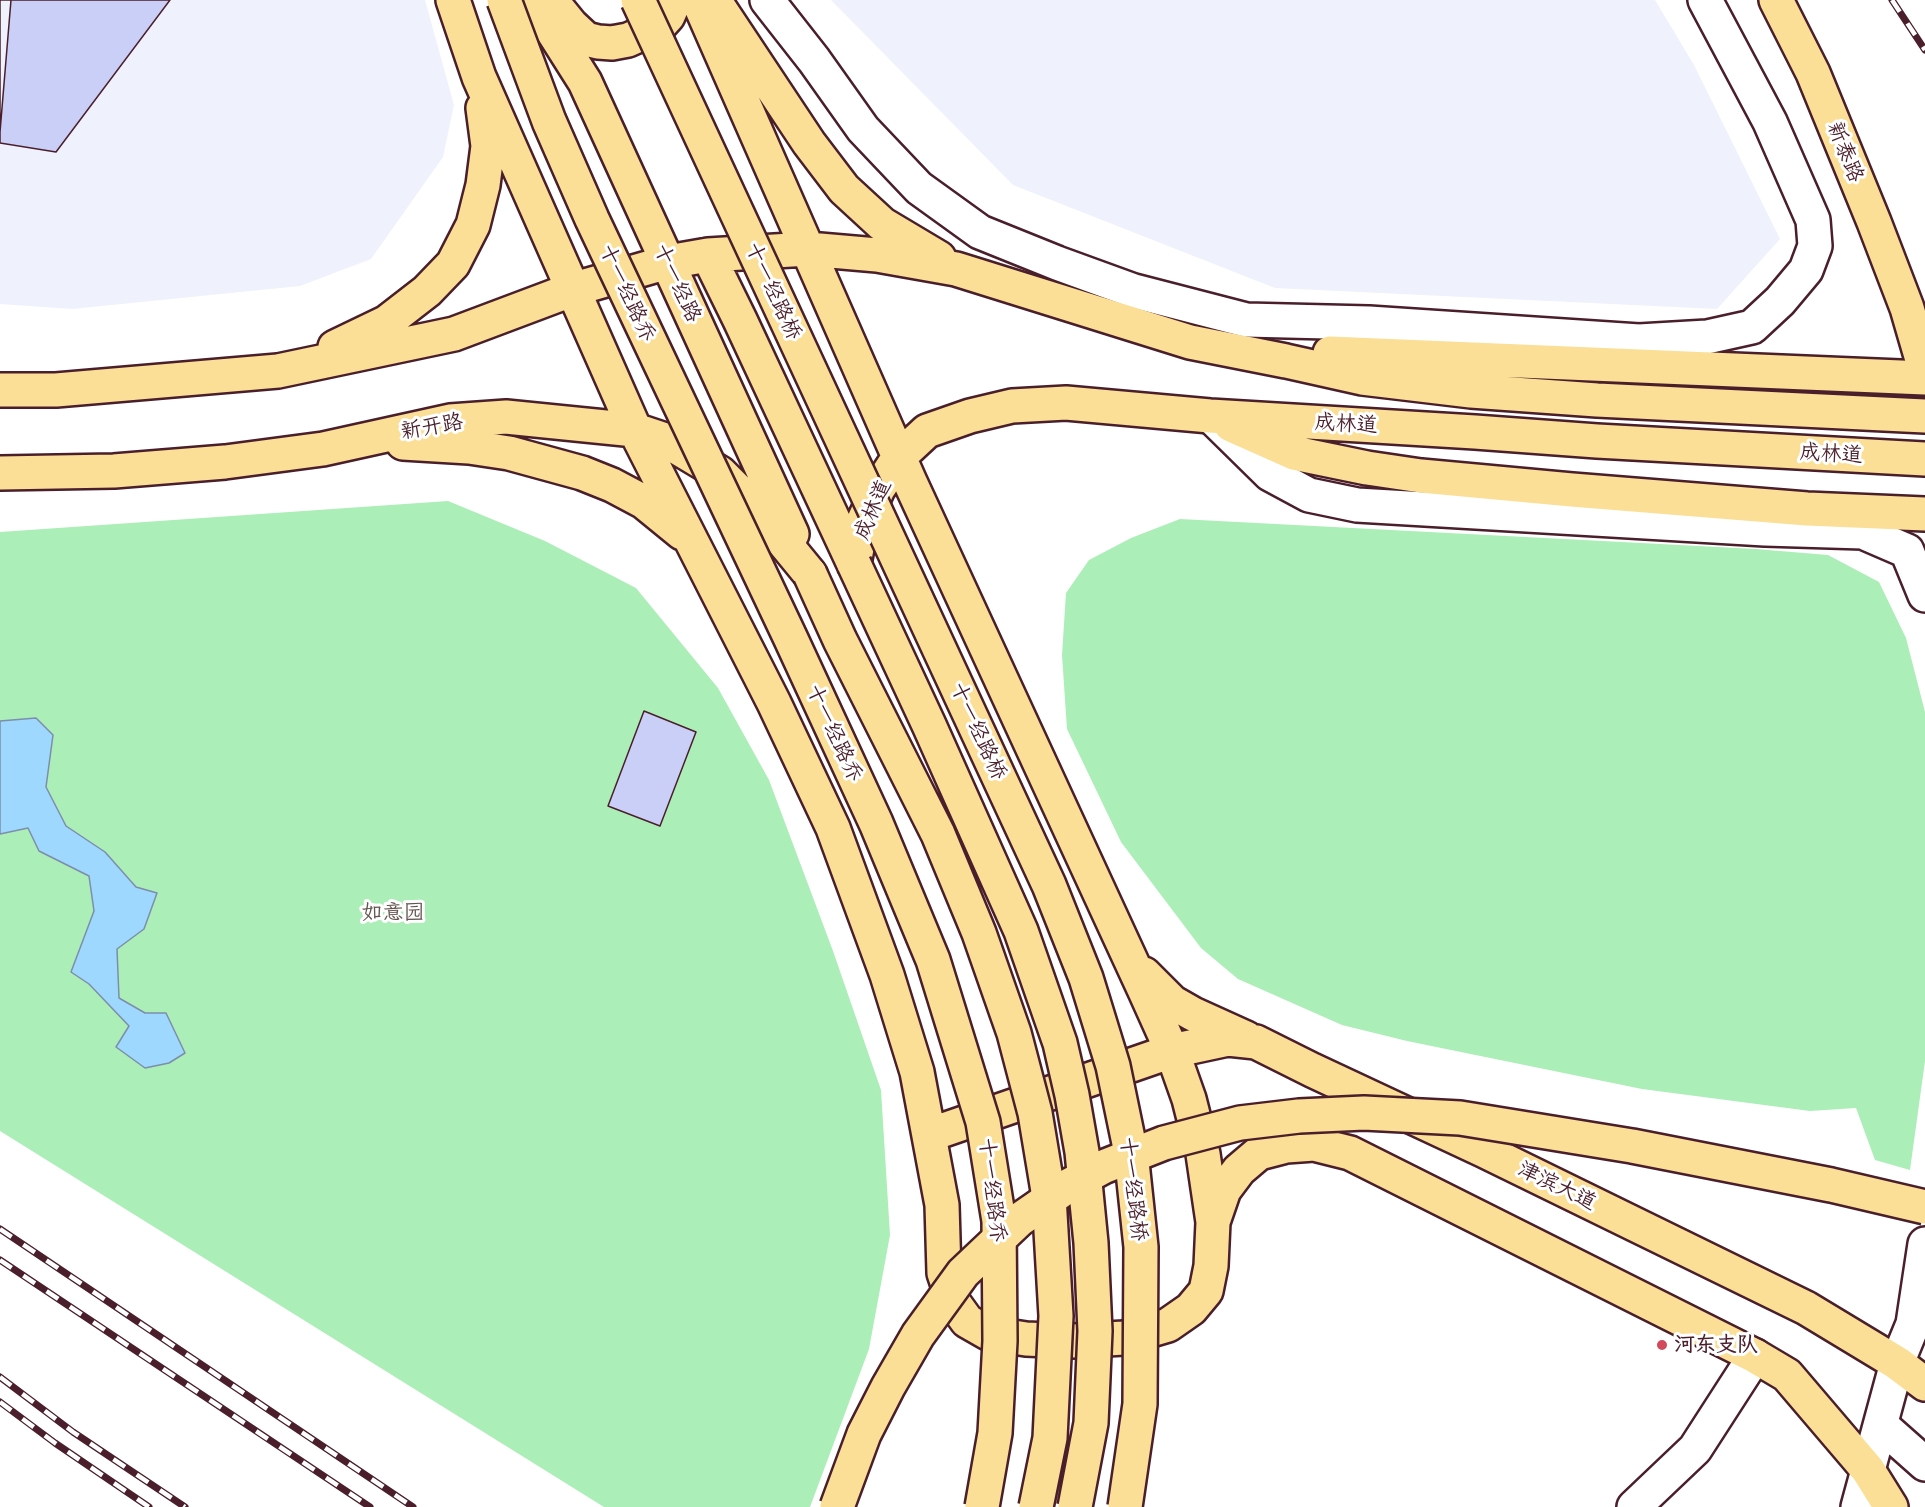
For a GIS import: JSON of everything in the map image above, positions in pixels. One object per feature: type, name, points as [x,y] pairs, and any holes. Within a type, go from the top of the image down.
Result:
[{"type":"main road","points":[[453,0],[479,77],[634,430],[774,703],[833,828],[887,975],[917,1072],[942,1205],[944,1273],[954,1304],[967,1321],[988,1333],[1026,1339],[1124,1338],[1168,1325],[1191,1310],[1206,1291],[1211,1266],[1213,1222],[1203,1154],[1189,1099],[1172,1052],[899,457],[698,0]]},
{"type":"main road","name":"十一经路乔","points":[[504,0],[549,121],[592,219],[876,823],[933,960],[982,1122],[999,1221],[999,1364],[994,1433],[982,1507]]},
{"type":"main road","name":"十一经路","points":[[530,0],[585,82],[810,574]]},
{"type":"main road","points":[[551,0],[571,25],[586,39],[612,43],[658,26],[668,16],[675,0]]},
{"type":"main road","name":"十一经路桥","points":[[638,0],[1049,885],[1086,978],[1118,1087],[1131,1153],[1142,1247],[1140,1404],[1125,1507]]},
{"type":"main road","points":[[714,0],[809,143],[844,189],[882,224],[956,269]]},
{"type":"main road","name":"新泰路","points":[[1776,0],[1813,74],[1874,222],[1906,308],[1925,370]]},
{"type":"main road","points":[[278,371],[387,322],[427,291],[453,264],[473,225],[483,186],[488,146],[479,77]]},
{"type":"main road","points":[[0,390],[56,390],[278,371],[454,334],[572,290],[668,262],[708,255],[808,249],[877,255],[956,269]]},
{"type":"main road","name":"十一经路","points":[[708,255],[854,564]]},
{"type":"main road","name":"成林道","points":[[956,269],[1191,342],[1362,378],[1471,391],[1597,400],[1925,416]]},
{"type":"main road","points":[[1191,342],[1356,355],[1925,378]]},
{"type":"main road","points":[[1356,355],[1471,391]]},
{"type":"main road","name":"成林道","points":[[854,564],[861,527],[878,489],[899,457],[927,431],[970,416],[1012,406],[1066,403],[1210,416],[1925,459]]},
{"type":"main road","points":[[1210,416],[1294,453],[1367,468],[1572,490],[1807,508],[1925,514]]},
{"type":"main road","name":"新开路","points":[[0,473],[114,471],[225,462],[323,449],[450,421],[506,417],[634,430],[665,440],[720,474],[759,512],[810,574]]},
{"type":"main road","points":[[323,449],[393,443],[469,447],[508,453],[582,473],[612,485],[644,502],[691,541]]},
{"type":"main road","name":"十一经路桥","points":[[854,564],[1022,931],[1060,1043],[1082,1152],[1091,1243],[1095,1331],[1091,1423],[1075,1507]]},
{"type":"main road","points":[[810,574],[840,640],[938,834],[979,933],[1014,1033],[1035,1113],[1049,1197],[1056,1316],[1050,1438],[1036,1507]]},
{"type":"main road","points":[[1124,945],[1143,972],[1172,1002],[1222,1029],[1256,1042]]},
{"type":"main road","name":"津滨大道","points":[[929,1136],[1172,1052],[1228,1038],[1256,1042],[1484,1150],[1806,1308],[1897,1363],[1925,1384]]},
{"type":"main road","points":[[837,1507],[864,1434],[888,1387],[918,1335],[963,1273],[1019,1220],[1068,1186],[1103,1167],[1164,1143],[1240,1123],[1299,1116],[1364,1113],[1460,1118],[1632,1146],[1831,1185],[1925,1207]]},
{"type":"main road","points":[[1213,1222],[1224,1190],[1239,1170],[1259,1153],[1286,1146],[1314,1144],[1350,1153],[1755,1356],[1787,1375],[1868,1470],[1891,1507]]},
{"type":"street","points":[[767,0],[814,60],[863,129],[919,188],[980,232],[1134,291],[1246,320],[1356,355]]},
{"type":"street","points":[[1246,320],[1369,323],[1639,341],[1707,337],[1752,327],[1780,301],[1806,270],[1815,246],[1812,220],[1770,122],[1705,0]]},
{"type":"street","points":[[1210,416],[1270,474],[1309,495],[1358,505],[1766,529],[1863,532],[1906,550],[1925,595]]},
{"type":"street","points":[[1766,529],[1807,508]]},
{"type":"street","points":[[1858,1507],[1897,1363],[1913,1324],[1925,1244]]},
{"type":"street","points":[[1634,1507],[1695,1449],[1755,1356]]},
{"type":"street","points":[[1881,1425],[1925,1464]]},
{"type":"shaded area","points":[[0,0],[425,0],[454,105],[443,157],[371,259],[300,286],[72,309],[0,304]]},
{"type":"shaded area","points":[[831,0],[1655,0],[1694,65],[1780,239],[1717,309],[1275,288],[1013,185]]},
{"type":"green space","name":"如意园","points":[[448,501],[545,541],[636,588],[718,688],[769,780],[833,951],[881,1090],[890,1235],[869,1349],[810,1507],[604,1507],[0,1131],[0,532]]},
{"type":"green space","points":[[1180,519],[1756,549],[1828,555],[1879,582],[1906,638],[1925,712],[1925,1061],[1910,1170],[1875,1160],[1856,1108],[1810,1111],[1642,1089],[1407,1041],[1342,1025],[1238,979],[1201,948],[1121,842],[1067,729],[1062,655],[1066,593],[1089,560],[1131,538]]},
{"type":"water","points":[[36,718],[53,735],[46,787],[66,826],[105,852],[136,887],[157,893],[144,929],[117,949],[119,998],[145,1013],[166,1013],[185,1053],[169,1063],[145,1068],[116,1047],[129,1026],[89,984],[71,972],[94,911],[89,876],[39,851],[28,828],[0,834],[0,721]]},
{"type":"building","points":[[0,0],[170,0],[56,152],[0,143]]},
{"type":"building","points":[[0,0],[11,0],[0,132]]},
{"type":"building","points":[[644,711],[696,732],[660,826],[608,806]]},
{"type":"railway","points":[[1892,0],[1925,50]]},
{"type":"railway","points":[[0,1229],[413,1507]]},
{"type":"railway","points":[[0,1260],[370,1507]]},
{"type":"railway","points":[[0,1377],[73,1432],[185,1507]]},
{"type":"railway","points":[[0,1402],[55,1443],[149,1507]]},
{"type":"place","name":"河东支队","points":[[1662,1345]]}]
